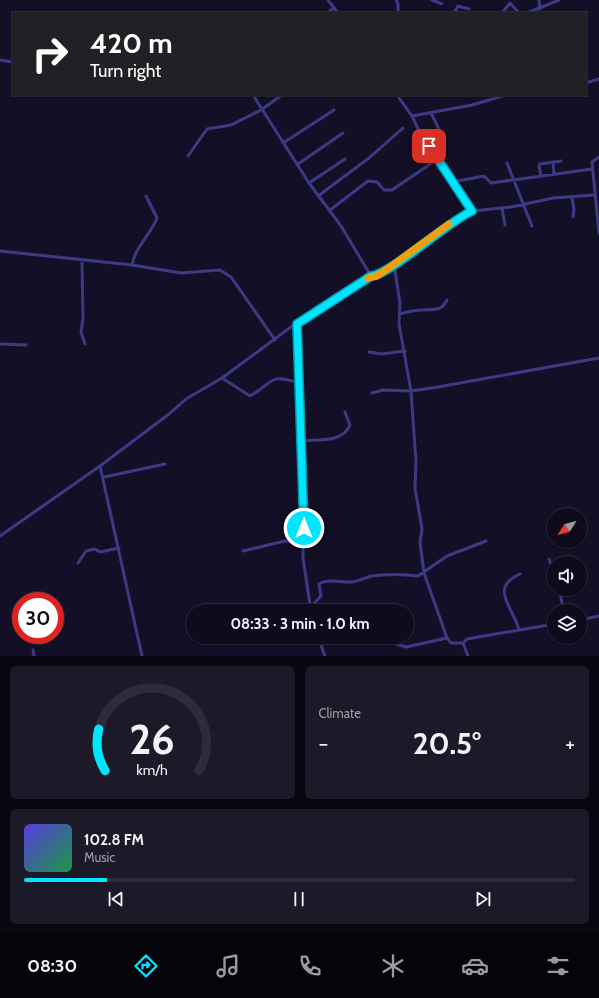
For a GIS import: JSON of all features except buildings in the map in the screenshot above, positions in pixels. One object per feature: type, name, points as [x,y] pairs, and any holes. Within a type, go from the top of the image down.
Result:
[{"type":"street","points":[[328,0],[337,12]]},
{"type":"street","points":[[396,0],[398,4],[398,12]]},
{"type":"street","points":[[432,0],[442,4]]},
{"type":"street","points":[[539,0],[540,9]]},
{"type":"street","points":[[530,12],[559,0]]},
{"type":"street","points":[[503,12],[510,3],[518,12]]},
{"type":"street","points":[[455,12],[458,6],[469,9]]},
{"type":"street","points":[[329,12],[334,7]]},
{"type":"street","points":[[0,60],[12,62]]},
{"type":"street","points":[[587,83],[599,79]]},
{"type":"street","points":[[253,96],[309,183],[330,210],[369,270],[371,276]]},
{"type":"street","points":[[188,156],[207,129],[231,126],[261,110],[281,96]]},
{"type":"street","points":[[398,96],[412,116],[421,135],[438,158],[472,211]]},
{"type":"street","points":[[412,116],[472,105],[503,96]]},
{"type":"street","points":[[283,143],[334,110]]},
{"type":"street","points":[[330,210],[368,181],[377,182],[384,190],[392,190],[442,156],[444,146],[441,134],[431,113]]},
{"type":"street","points":[[318,196],[369,158],[403,128]]},
{"type":"street","points":[[298,164],[343,133]]},
{"type":"street","points":[[599,157],[592,162],[594,195],[599,233]]},
{"type":"street","points":[[309,183],[345,159]]},
{"type":"street","points":[[541,176],[539,165],[561,161]]},
{"type":"street","points":[[553,162],[554,174]]},
{"type":"street","points":[[507,163],[532,226]]},
{"type":"street","points":[[453,182],[484,176],[491,183],[592,169]]},
{"type":"street","points":[[0,536],[100,466],[169,414],[186,399],[222,378],[297,324],[371,276],[377,276],[446,227],[472,211],[502,208],[553,198],[572,198],[594,195]]},
{"type":"street","points":[[132,265],[138,246],[151,232],[157,218],[146,196]]},
{"type":"street","points":[[572,198],[574,209],[573,217]]},
{"type":"street","points":[[502,208],[505,225]]},
{"type":"street","points":[[0,251],[132,265],[187,273],[220,270],[231,277],[275,340]]},
{"type":"street","points":[[82,260],[83,319],[81,326],[85,344]]},
{"type":"street","points":[[390,267],[395,271],[400,303],[400,324],[411,391],[416,462],[415,488],[422,529],[420,542],[424,573],[447,638],[450,643],[463,643],[467,639],[547,625]]},
{"type":"street","points":[[400,314],[422,310],[438,310],[442,308],[447,300]]},
{"type":"street","points":[[297,324],[298,383],[302,441],[303,558],[309,604]]},
{"type":"street","points":[[0,344],[26,345]]},
{"type":"street","points":[[370,352],[382,354],[405,351]]},
{"type":"street","points":[[372,393],[383,390],[411,391],[599,358]]},
{"type":"street","points":[[222,378],[250,396],[274,378],[281,378],[298,383]]},
{"type":"street","points":[[302,441],[338,438],[344,435],[350,425],[345,412]]},
{"type":"street","points":[[104,477],[165,464]]},
{"type":"street","points":[[100,466],[104,477],[142,656]]},
{"type":"street","points":[[243,551],[285,540],[304,544]]},
{"type":"street","points":[[315,604],[321,596],[319,584],[326,580],[355,582],[370,576],[406,574],[418,576],[446,556],[486,541]]},
{"type":"street","points":[[78,563],[86,551],[95,549],[100,552],[119,548]]},
{"type":"street","points":[[520,574],[510,578],[506,584],[504,596],[520,630]]},
{"type":"street","points":[[587,619],[599,616]]},
{"type":"street","points":[[396,644],[406,647],[447,638]]},
{"type":"street","points":[[463,643],[468,656]]},
{"type":"street","points":[[321,644],[325,656]]},
{"type":"street","points":[[33,650],[34,656]]},
{"type":"slow traffic","points":[[368,278],[371,276],[377,276],[449,224]]},
{"type":"route","points":[[304,528],[302,441],[296,338],[297,324],[299,321],[371,276],[377,276],[446,227],[472,211],[429,146]]}]
